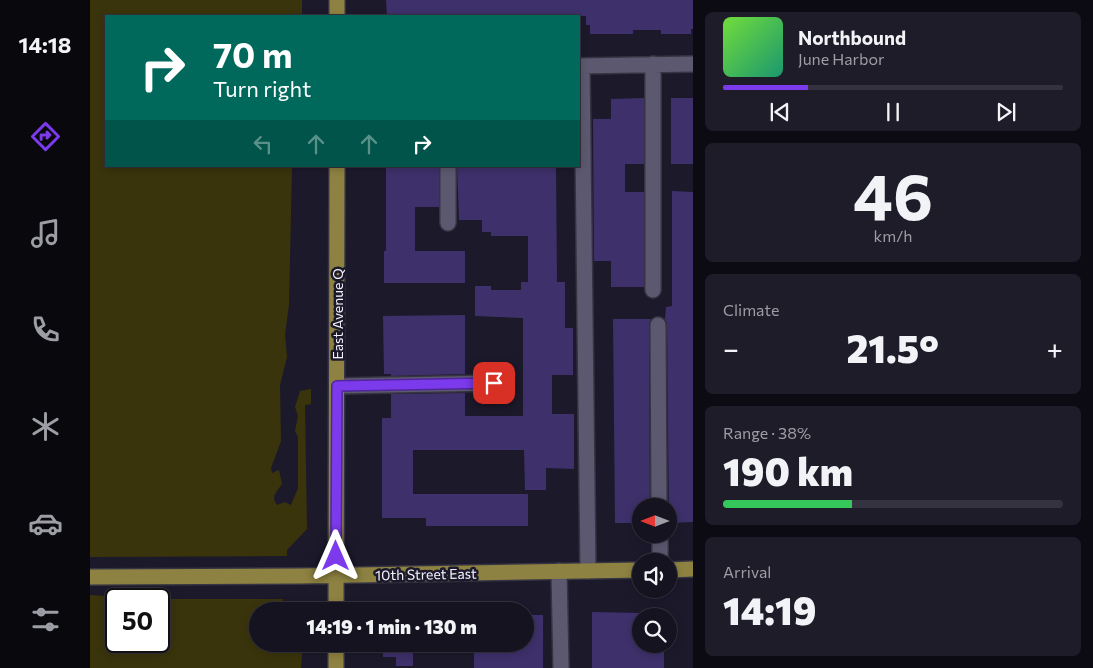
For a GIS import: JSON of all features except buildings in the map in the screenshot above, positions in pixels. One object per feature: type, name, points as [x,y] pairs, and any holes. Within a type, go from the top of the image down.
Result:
[{"type":"main road","points":[[337,0],[337,15]]},
{"type":"main road","name":"East Avenue Q","points":[[336,602],[337,167]]},
{"type":"main road","points":[[677,570],[693,569]]},
{"type":"main road","name":"10th Street East","points":[[90,577],[632,570]]},
{"type":"main road","points":[[336,652],[336,668]]},
{"type":"street","points":[[653,64],[653,290]]},
{"type":"street","points":[[588,571],[580,66],[693,64]]},
{"type":"street","points":[[448,167],[448,223]]},
{"type":"street","points":[[658,325],[659,498]]},
{"type":"street","points":[[337,386],[494,383]]},
{"type":"street","points":[[559,572],[560,668]]},
{"type":"shaded area","points":[[90,0],[302,0],[302,15],[105,15],[105,167],[292,167],[289,305],[285,334],[287,357],[280,385],[281,441],[271,468],[272,473],[279,470],[282,484],[274,497],[275,502],[277,505],[285,502],[291,505],[298,488],[298,437],[295,431],[298,416],[295,407],[300,391],[311,389],[311,404],[305,405],[307,529],[287,550],[287,556],[90,557]]},
{"type":"shaded area","points":[[90,595],[105,596],[105,653],[170,653],[170,599],[283,599],[283,602],[249,602],[249,652],[302,652],[301,668],[90,668]]},
{"type":"route","points":[[336,556],[337,386],[494,383]]}]
